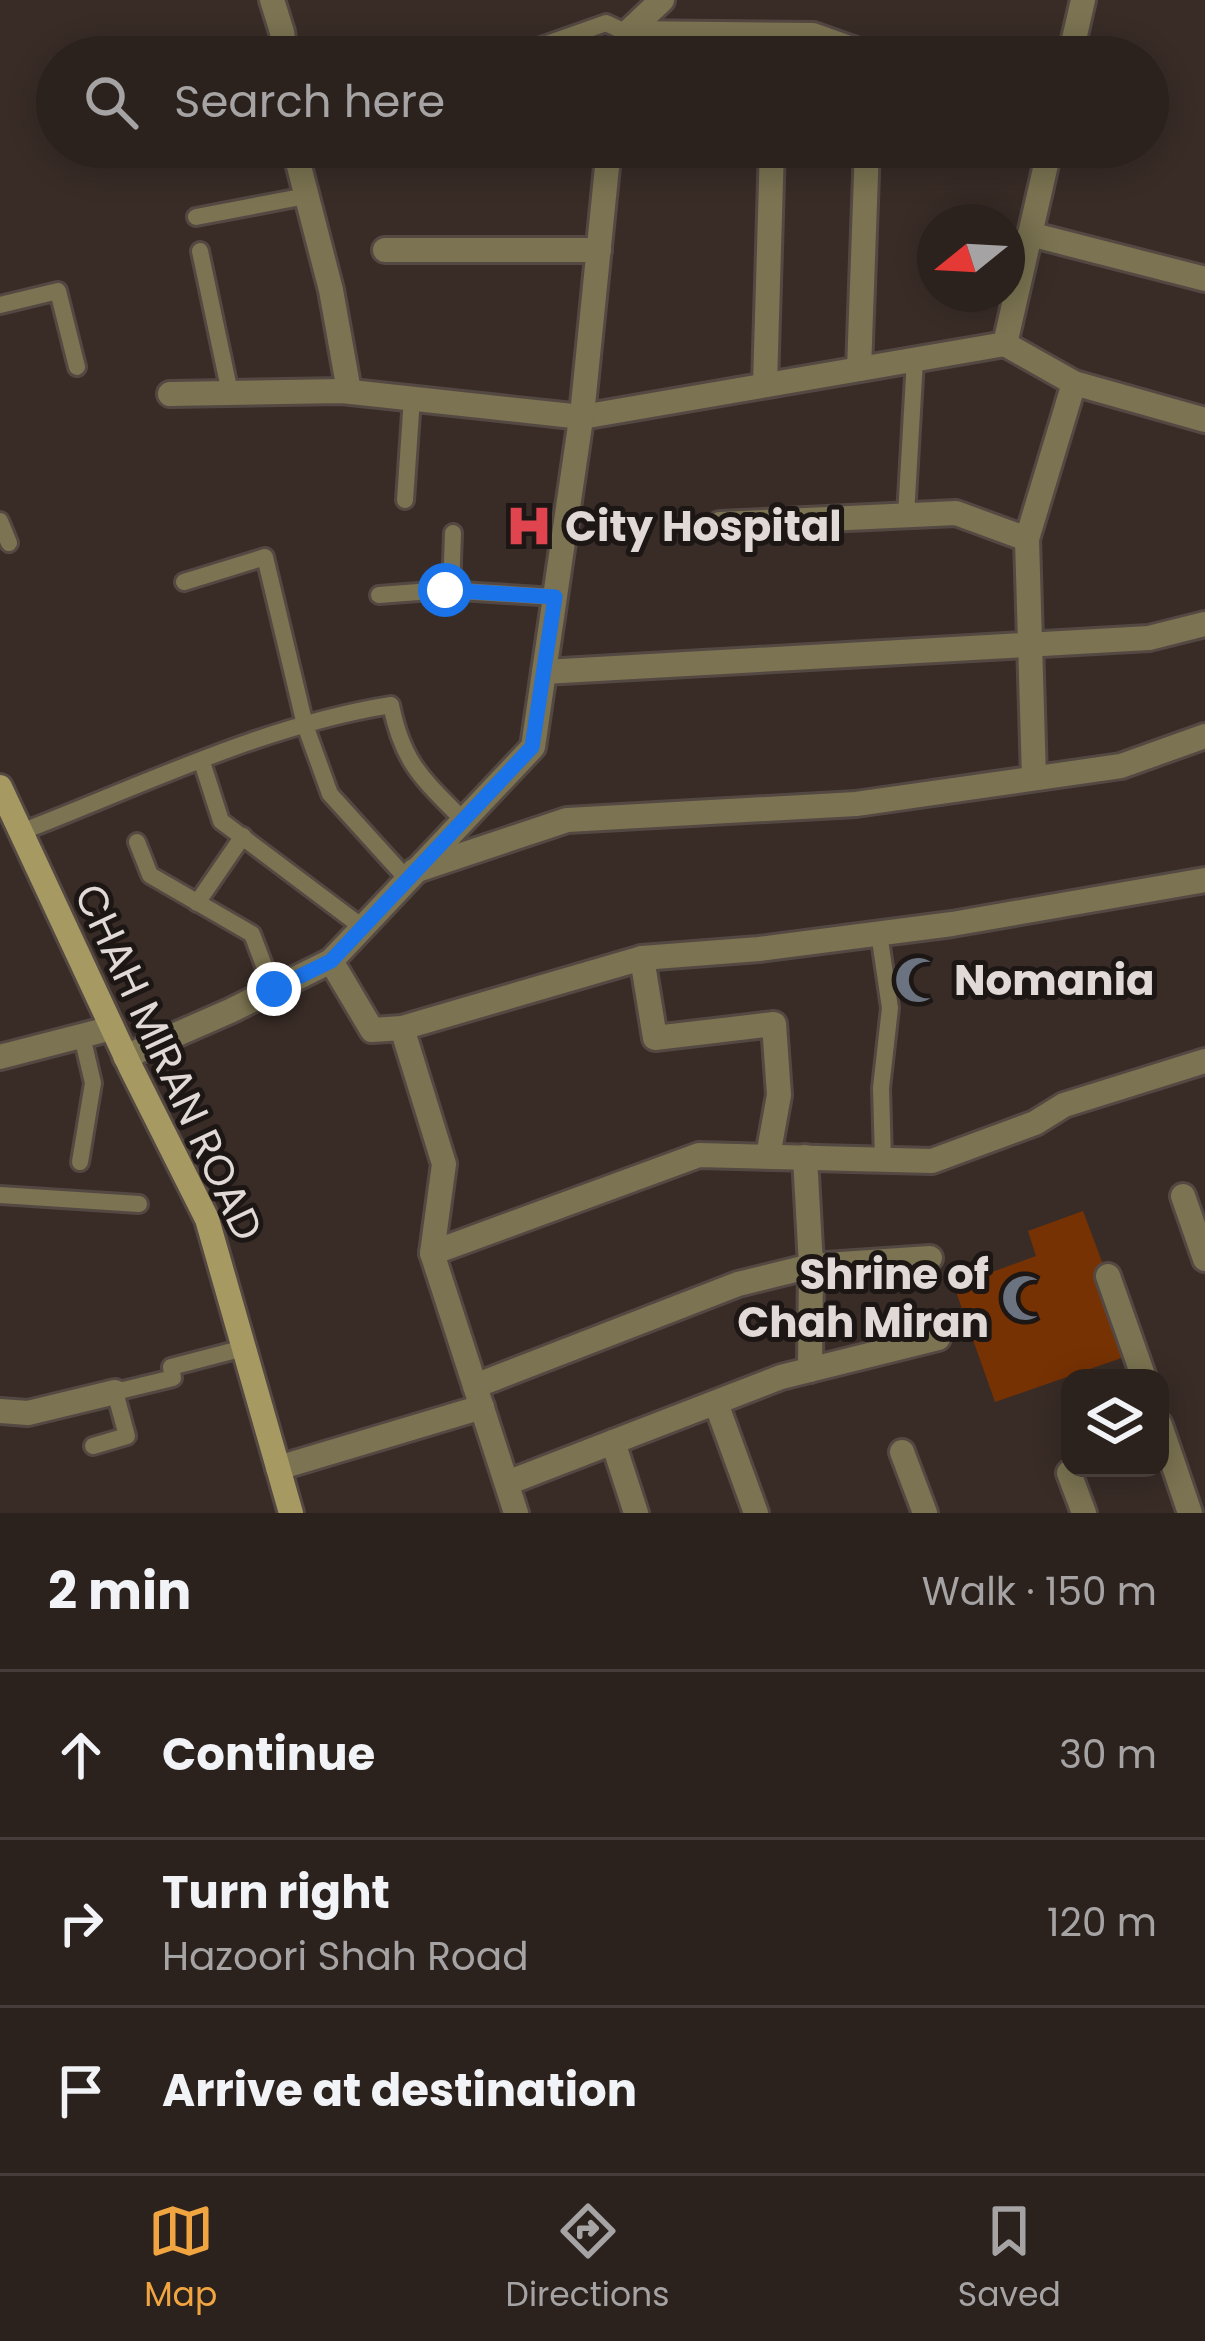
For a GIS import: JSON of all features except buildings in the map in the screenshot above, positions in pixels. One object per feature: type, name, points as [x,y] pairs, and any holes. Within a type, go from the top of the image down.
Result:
[{"type":"main road","name":"CHAH MIRAN ROAD","points":[[0,788],[125,1057],[208,1219],[291,1513]]},
{"type":"street","points":[[272,0],[282,36]]},
{"type":"street","points":[[632,36],[662,0]]},
{"type":"street","points":[[1075,36],[1083,0]]},
{"type":"street","points":[[299,168],[331,290],[349,391]]},
{"type":"street","points":[[125,1057],[331,961],[532,747],[581,417],[607,168]]},
{"type":"street","points":[[765,385],[771,168]]},
{"type":"street","points":[[859,369],[866,168]]},
{"type":"street","points":[[1005,344],[1045,168]]},
{"type":"street","points":[[1030,235],[1205,279]]},
{"type":"street","points":[[385,250],[599,250]]},
{"type":"street","points":[[170,394],[349,391],[581,417],[1005,344],[1075,383],[1205,420]]},
{"type":"street","points":[[1034,778],[1027,539],[1075,383]]},
{"type":"street","points":[[720,524],[956,513],[1027,539]]},
{"type":"street","points":[[544,672],[1149,638],[1205,624]]},
{"type":"street","points":[[410,875],[567,820],[856,805],[1121,766],[1205,736]]},
{"type":"street","points":[[331,961],[372,1030],[402,1028],[642,958],[879,934],[1205,880]]},
{"type":"street","points":[[642,958],[656,1038],[774,1024],[779,1095],[768,1156]]},
{"type":"street","points":[[0,1057],[112,1028]]},
{"type":"street","points":[[402,1028],[444,1164],[432,1253],[516,1513]]},
{"type":"street","points":[[432,1253],[699,1155],[932,1161],[1035,1123],[1064,1105],[1205,1061]]},
{"type":"street","points":[[805,1157],[811,1266],[809,1370]]},
{"type":"street","points":[[1183,1196],[1205,1259]]},
{"type":"street","points":[[278,1468],[478,1396],[738,1284],[811,1266],[930,1258]]},
{"type":"street","points":[[1108,1276],[1141,1369]]},
{"type":"street","points":[[507,1484],[809,1370],[938,1338]]},
{"type":"street","points":[[0,1411],[28,1413],[115,1392]]},
{"type":"street","points":[[716,1403],[756,1513]]},
{"type":"street","points":[[613,1442],[636,1513]]},
{"type":"street","points":[[1169,1451],[1190,1513]]},
{"type":"street","points":[[902,1452],[925,1513]]},
{"type":"street","points":[[1070,1477],[1084,1513]]},
{"type":"lane","points":[[569,36],[606,23],[617,36]]},
{"type":"lane","points":[[196,217],[306,196]]},
{"type":"lane","points":[[200,251],[230,393]]},
{"type":"lane","points":[[0,305],[58,291],[77,367]]},
{"type":"lane","points":[[906,516],[915,359]]},
{"type":"lane","points":[[405,500],[412,398]]},
{"type":"lane","points":[[0,521],[9,543]]},
{"type":"lane","points":[[452,590],[453,533]]},
{"type":"lane","points":[[184,582],[265,556],[305,725],[330,794],[410,875]]},
{"type":"lane","points":[[379,595],[452,590],[555,597]]},
{"type":"lane","points":[[21,832],[305,725],[391,705],[399,743],[423,779],[464,820]]},
{"type":"lane","points":[[202,762],[221,821],[362,927]]},
{"type":"lane","points":[[197,902],[243,836]]},
{"type":"lane","points":[[137,842],[150,875],[252,934],[274,989]]},
{"type":"lane","points":[[879,934],[890,1008],[881,1088],[883,1160]]},
{"type":"lane","points":[[80,1162],[93,1083],[82,1036]]},
{"type":"lane","points":[[0,1195],[139,1204]]},
{"type":"lane","points":[[93,1445],[127,1436],[115,1392],[173,1378],[172,1366],[244,1348]]},
{"type":"place","name":"City Hospital","points":[[529,526]]},
{"type":"place","name":"Nomania","points":[[918,980]]},
{"type":"place","name":"Shrine of Chah Miran","points":[[1025,1298]]},
{"type":"route","points":[[274,989],[331,961],[532,747],[555,597],[445,590]]}]
